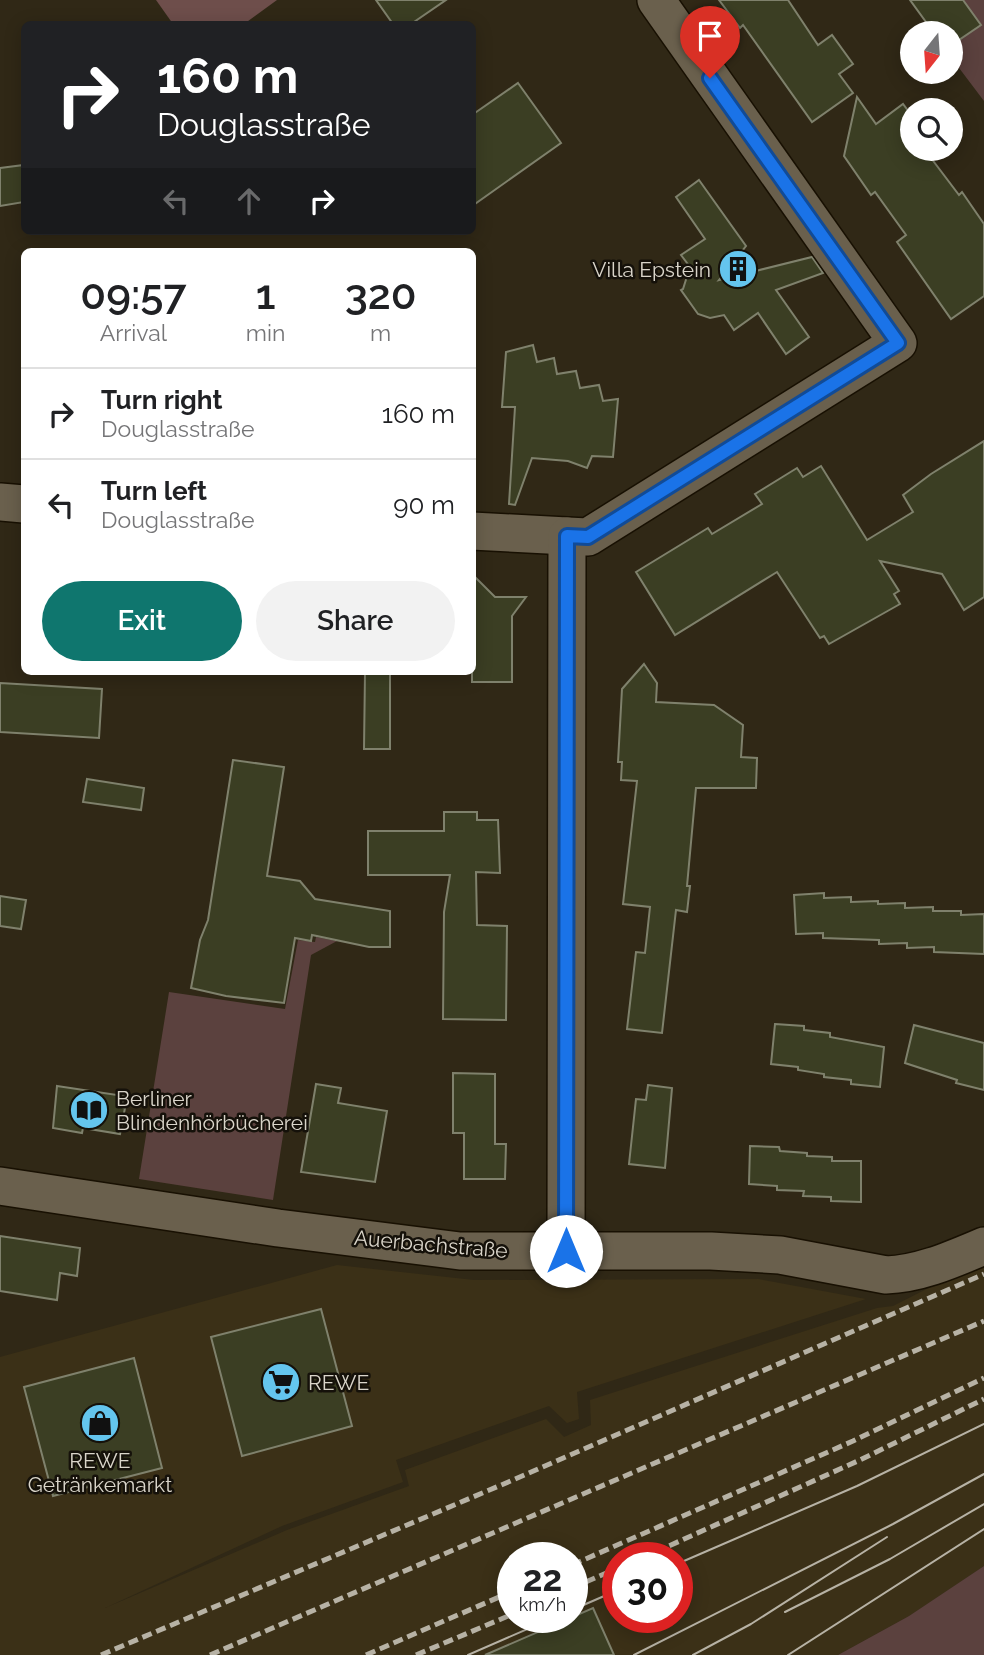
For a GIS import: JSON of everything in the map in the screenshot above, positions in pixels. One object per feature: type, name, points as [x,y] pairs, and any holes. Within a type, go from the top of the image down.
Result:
[{"type":"street","points":[[476,531],[588,537],[898,343],[656,0]]},
{"type":"street","points":[[0,502],[21,504]]},
{"type":"street","points":[[566,1251],[567,536]]},
{"type":"street","name":"Auerbachstraße","points":[[0,1186],[278,1228],[460,1251],[711,1251],[780,1255],[886,1275],[900,1275],[941,1264],[984,1246]]},
{"type":"shaded area","points":[[156,0],[277,0],[248,21],[171,21]]},
{"type":"shaded area","points":[[910,0],[984,0],[984,101],[963,73],[963,21],[925,21]]},
{"type":"shaded area","points":[[316,937],[337,941],[311,955],[273,1200],[139,1179],[169,992],[285,1009],[298,940],[315,942]]},
{"type":"shaded area","points":[[984,1260],[984,1566],[909,1616],[838,1655],[0,1655],[0,1357],[337,1265],[474,1280],[758,1279],[866,1299],[577,1392],[579,1419],[567,1423],[549,1406],[396,1460],[403,1482],[282,1526],[105,1608],[287,1530],[409,1486],[405,1470],[546,1419],[564,1437],[591,1425],[590,1400],[877,1308],[893,1306]]},
{"type":"shaded area","points":[[984,1566],[984,1655],[838,1655],[909,1616]]},
{"type":"building","points":[[376,0],[446,0],[415,21],[391,21]]},
{"type":"building","points":[[719,0],[788,0],[818,45],[832,35],[853,64],[839,74],[853,93],[812,122],[743,25],[740,28]]},
{"type":"building","points":[[910,0],[963,0],[981,25],[963,37],[963,21],[925,21]]},
{"type":"building","points":[[518,83],[561,143],[476,203],[476,112]]},
{"type":"building","points":[[857,97],[876,124],[900,106],[900,161],[933,161],[959,195],[962,192],[984,224],[984,296],[951,319],[897,242],[906,235],[875,192],[871,195],[844,156]]},
{"type":"building","points":[[21,165],[21,202],[0,206],[0,168]]},
{"type":"building","name":"Villa Epstein","points":[[699,180],[746,246],[719,280],[812,257],[823,273],[776,290],[809,337],[786,354],[758,313],[734,330],[724,315],[710,318],[698,314],[681,290],[690,267],[681,255],[705,239],[676,197]]},
{"type":"building","points":[[533,345],[537,362],[554,358],[557,374],[576,371],[580,388],[599,385],[603,401],[618,399],[613,457],[592,456],[587,468],[568,461],[532,458],[515,505],[509,504],[515,407],[502,407],[506,352]]},
{"type":"building","points":[[984,441],[984,597],[964,610],[942,574],[880,561],[899,591],[894,594],[900,604],[829,644],[824,636],[820,638],[777,572],[675,635],[636,572],[708,528],[712,534],[762,504],[755,494],[797,468],[803,477],[821,466],[867,540],[913,512],[903,495]]},
{"type":"building","points":[[476,578],[495,597],[526,597],[512,616],[512,682],[472,682],[472,675],[476,675]]},
{"type":"building","points":[[644,664],[657,683],[656,702],[714,705],[743,725],[741,757],[757,758],[756,788],[696,788],[687,912],[676,910],[662,1033],[627,1029],[636,952],[645,953],[650,907],[623,904],[637,781],[621,780],[622,762],[618,762],[622,689]]},
{"type":"building","points":[[365,675],[390,675],[390,749],[364,749]]},
{"type":"building","points":[[0,683],[102,689],[99,738],[0,732]]},
{"type":"building","points":[[233,760],[284,767],[267,876],[300,881],[315,899],[390,911],[390,947],[369,947],[312,935],[311,941],[295,938],[284,1003],[226,996],[191,988],[200,940],[208,920]]},
{"type":"building","points":[[87,779],[144,788],[141,810],[83,802]]},
{"type":"building","points":[[444,812],[477,812],[477,820],[498,820],[500,873],[476,872],[477,925],[507,926],[506,1020],[443,1019],[444,912],[450,875],[368,875],[368,831],[444,831]]},
{"type":"building","points":[[824,893],[824,898],[851,897],[851,902],[905,903],[905,908],[933,907],[933,911],[961,911],[961,915],[984,914],[984,954],[934,952],[934,947],[907,948],[907,943],[879,944],[879,940],[823,938],[823,933],[796,934],[794,895]]},
{"type":"building","points":[[0,896],[26,900],[21,929],[0,926]]},
{"type":"building","points":[[775,1024],[804,1026],[804,1030],[830,1033],[830,1037],[884,1047],[880,1087],[851,1084],[851,1080],[824,1077],[824,1074],[798,1070],[798,1067],[771,1064]]},
{"type":"building","points":[[914,1025],[984,1043],[984,1090],[956,1083],[957,1080],[905,1063]]},
{"type":"building","points":[[453,1073],[495,1074],[495,1144],[506,1144],[505,1179],[464,1179],[464,1133],[453,1133]]},
{"type":"building","points":[[316,1084],[341,1088],[338,1103],[387,1111],[375,1182],[301,1172]]},
{"type":"building","points":[[648,1085],[672,1088],[665,1168],[629,1164],[636,1099],[646,1100]]},
{"type":"building","name":"Berliner Blindenhörbücherei","points":[[57,1086],[124,1096],[122,1107],[125,1108],[120,1134],[83,1128],[82,1133],[53,1128]]},
{"type":"building","points":[[750,1146],[779,1147],[780,1151],[832,1157],[832,1161],[861,1161],[861,1202],[831,1201],[831,1197],[803,1196],[804,1191],[777,1190],[777,1186],[749,1184]]},
{"type":"building","points":[[0,1236],[80,1248],[77,1276],[60,1273],[57,1300],[0,1291]]},
{"type":"building","name":"REWE","points":[[321,1309],[352,1426],[242,1456],[211,1337]]},
{"type":"building","points":[[134,1358],[162,1468],[53,1496],[24,1387]]},
{"type":"building","points":[[593,1608],[614,1655],[485,1655],[536,1633],[588,1633],[588,1610]]},
{"type":"tram line","points":[[693,1557],[857,1486],[984,1424]]},
{"type":"tram line","points":[[634,1655],[893,1524],[984,1474]]},
{"type":"tram line","points":[[785,1612],[890,1559],[984,1504]]},
{"type":"tram line","points":[[788,1655],[984,1529]]},
{"type":"tram line","points":[[693,1655],[751,1624],[887,1537]]},
{"type":"tram line","points":[[588,1603],[602,1597]]},
{"type":"tram line","points":[[468,1655],[518,1633]]},
{"type":"railway","points":[[101,1655],[513,1480],[984,1274]]},
{"type":"railway","points":[[210,1655],[984,1321]]},
{"type":"railway","points":[[588,1558],[853,1441],[984,1378]]},
{"type":"railway","points":[[678,1542],[860,1460],[984,1399]]},
{"type":"railway","points":[[588,1581],[602,1575]]},
{"type":"railway","points":[[366,1655],[497,1598]]},
{"type":"railway","points":[[416,1655],[497,1621]]},
{"type":"place","name":"Villa Epstein","points":[[738,269]]},
{"type":"place","name":"Berliner Blindenhörbücherei","points":[[89,1110]]},
{"type":"place","name":"REWE","points":[[281,1382]]},
{"type":"place","name":"REWE Getränkemarkt","points":[[100,1423]]},
{"type":"route","points":[[566,1251],[567,536],[588,537],[898,343],[710,78]]}]
